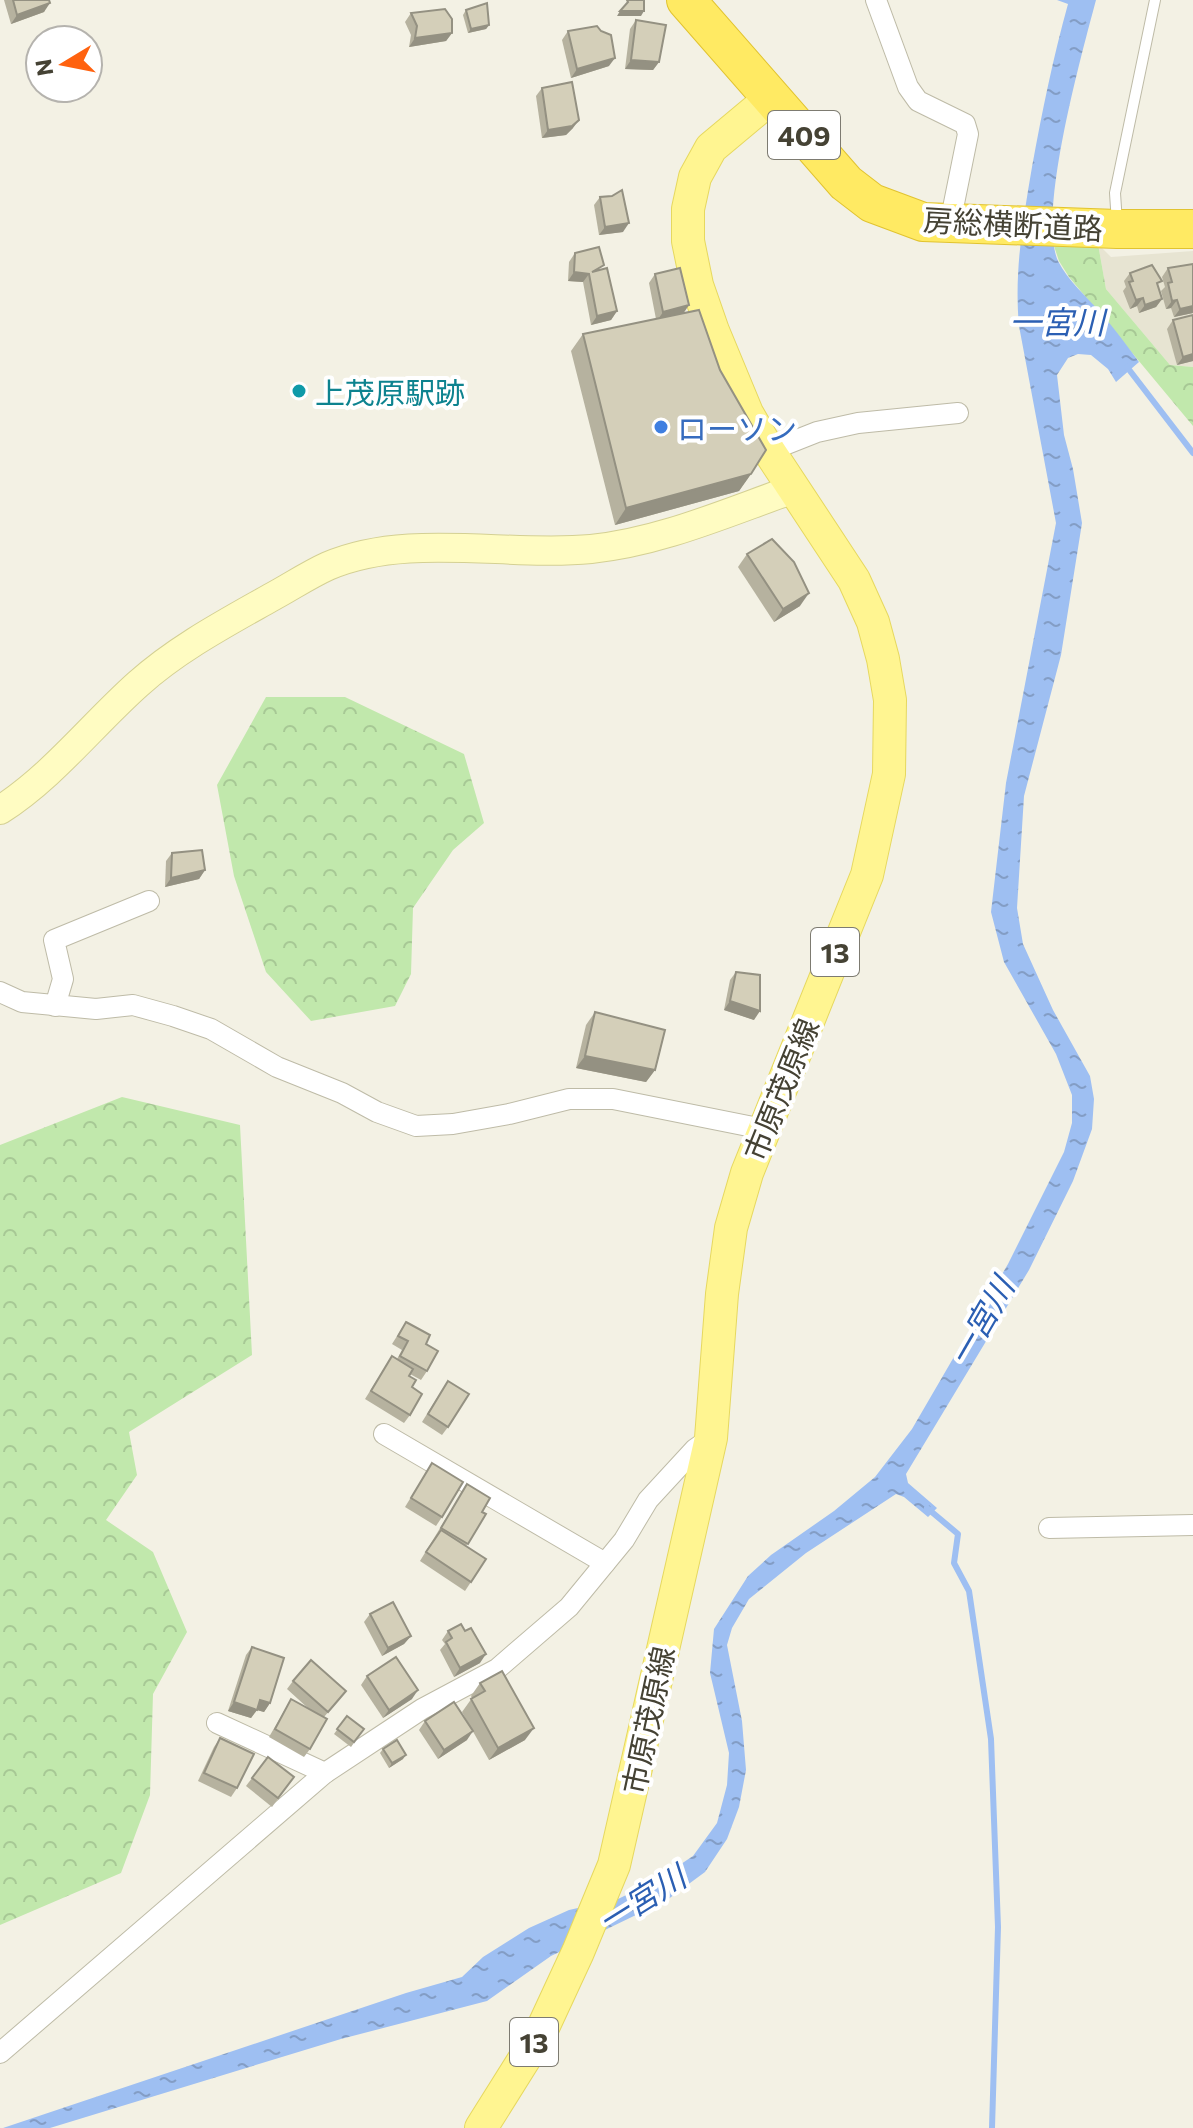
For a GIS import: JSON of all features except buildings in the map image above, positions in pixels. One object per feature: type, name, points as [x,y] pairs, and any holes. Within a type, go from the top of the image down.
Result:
[{"type":"highway","name":"房総横断道路","points":[[686,0],[846,183],[872,203],[923,222],[1193,229]]},
{"type":"main road","name":"市原茂原線","points":[[481,2128],[540,2034],[614,1865],[711,1438],[722,1294],[731,1228],[763,1129],[867,875],[889,774],[890,700],[873,622],[854,580],[747,413],[697,285],[688,241],[688,209],[695,177],[711,148],[772,97]]},
{"type":"street","points":[[876,0],[908,87],[918,101],[965,124],[968,134],[950,223]]},
{"type":"street","points":[[769,451],[817,432],[858,423],[958,413]]},
{"type":"street","points":[[0,810],[45,774],[140,682],[202,636],[327,566],[361,554],[399,549],[549,552],[595,548],[663,534],[794,489]]},
{"type":"street","points":[[55,1006],[63,979],[54,940],[149,901]]},
{"type":"street","points":[[0,992],[22,1002],[96,1009],[133,1005],[173,1016],[211,1029],[277,1067],[416,1126],[495,1117],[569,1099],[613,1099],[763,1129]]},
{"type":"street","points":[[384,1434],[605,1563]]},
{"type":"street","points":[[0,2053],[325,1773],[422,1709],[497,1669],[569,1607],[624,1540],[648,1500],[695,1449],[711,1438]]},
{"type":"street","points":[[1049,1528],[1193,1525]]},
{"type":"street","points":[[217,1723],[325,1773]]},
{"type":"lane","points":[[1117,229],[1115,193],[1155,0]]},
{"type":"shaded area","points":[[1098,244],[1111,257],[1193,251],[1193,367],[1170,365],[1106,289]]},
{"type":"green space","points":[[1053,243],[1098,244],[1106,289],[1170,365],[1193,367],[1193,426],[1069,277]]},
{"type":"green space","points":[[266,697],[345,697],[464,754],[484,823],[453,850],[413,908],[411,974],[395,1006],[311,1021],[266,972],[234,876],[217,785]]},
{"type":"green space","points":[[122,1097],[240,1125],[252,1355],[129,1432],[137,1475],[106,1520],[153,1552],[187,1632],[153,1694],[150,1795],[121,1873],[0,1925],[0,1145]]},
{"type":"water","name":"一宮川","points":[[1057,0],[1096,0],[1072,93],[1057,172],[1053,238],[1058,261],[1139,362],[1116,382],[1108,369],[1091,355],[1078,354],[1068,358],[1057,375],[1064,435],[1082,523],[1061,655],[1024,796],[1017,908],[1023,944],[1053,1010],[1090,1076],[1094,1099],[1092,1129],[1073,1181],[1029,1270],[906,1474],[908,1483],[937,1508],[928,1517],[896,1494],[806,1553],[749,1599],[732,1628],[727,1645],[742,1721],[746,1770],[739,1807],[727,1839],[705,1872],[667,1900],[551,1956],[487,2001],[341,2039],[50,2128],[3,2128],[462,1977],[483,1957],[529,1928],[569,1910],[618,1899],[657,1880],[693,1856],[717,1823],[727,1785],[729,1753],[710,1673],[714,1629],[748,1576],[771,1555],[834,1511],[875,1477],[912,1429],[1008,1264],[1064,1152],[1072,1123],[1072,1095],[1056,1054],[1004,962],[991,912],[1006,783],[1056,523],[1019,326],[1018,286],[1032,167],[1068,4]]},
{"type":"waterway","points":[[1127,367],[1193,453]]},
{"type":"waterway","points":[[927,1508],[958,1534],[954,1563],[969,1591],[991,1739],[998,1927],[992,2128]]},
{"type":"place","name":"上茂原駅跡","points":[[299,391]]},
{"type":"place","name":"ローソン","points":[[661,427]]}]
